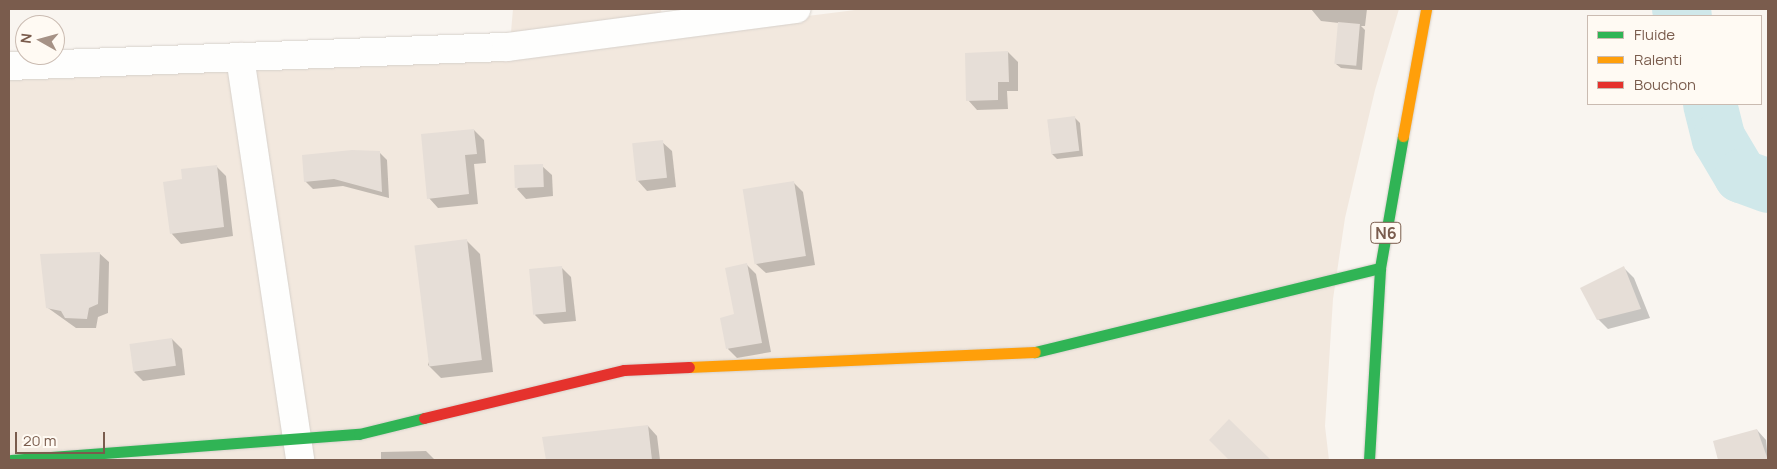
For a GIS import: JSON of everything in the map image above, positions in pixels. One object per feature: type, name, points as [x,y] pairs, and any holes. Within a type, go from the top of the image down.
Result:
[{"type":"main road","name":"N6","points":[[1368,460],[1379,326],[1380,268],[1426,9]]},
{"type":"main road","points":[[11,460],[300,449],[624,370],[1028,354],[1380,268]]},
{"type":"street","points":[[9,66],[506,46],[797,9]]},
{"type":"street","points":[[240,57],[300,449]]},
{"type":"shaded area","points":[[513,9],[661,9],[664,34],[863,9],[1399,9],[1375,90],[1345,218],[1333,299],[1325,426],[1329,460],[9,460],[9,79],[509,55]]},
{"type":"building","points":[[1338,22],[1360,24],[1356,66],[1334,64]]},
{"type":"building","points":[[1008,51],[1009,82],[998,82],[998,100],[966,101],[965,53]]},
{"type":"building","points":[[1075,116],[1079,151],[1051,154],[1047,119]]},
{"type":"building","points":[[474,129],[477,154],[465,155],[469,194],[427,199],[421,134]]},
{"type":"building","points":[[663,140],[667,178],[636,181],[632,143]]},
{"type":"building","points":[[352,150],[380,151],[382,192],[334,179],[304,182],[302,155]]},
{"type":"building","points":[[543,164],[544,187],[515,188],[514,165]]},
{"type":"building","points":[[217,165],[224,227],[170,234],[163,182],[182,179],[181,169]]},
{"type":"building","points":[[794,181],[806,256],[755,264],[743,189]]},
{"type":"building","points":[[467,239],[482,360],[429,367],[414,245]]},
{"type":"building","points":[[100,252],[98,304],[89,308],[87,319],[65,318],[61,311],[46,308],[40,254]]},
{"type":"building","points":[[747,263],[762,343],[726,349],[720,318],[734,314],[725,268]]},
{"type":"building","points":[[562,266],[566,312],[533,315],[529,269]]},
{"type":"building","points":[[1624,266],[1641,309],[1597,320],[1580,288]]},
{"type":"building","points":[[172,338],[176,366],[133,372],[129,344]]},
{"type":"building","points":[[1229,419],[1271,460],[1229,460],[1209,440]]},
{"type":"building","points":[[648,425],[652,460],[546,460],[542,437]]},
{"type":"building","points":[[1757,429],[1768,460],[1718,460],[1713,441]]},
{"type":"waterway","points":[[1679,9],[1684,15]]},
{"type":"waterway","points":[[1710,105],[1719,139],[1741,176],[1768,186]]},
{"type":"traffic: fast","points":[[1369,460],[1380,268],[1403,136]]},
{"type":"traffic: fast","points":[[1035,352],[1380,268]]},
{"type":"traffic: fast","points":[[11,460],[359,434],[424,418]]},
{"type":"traffic: slow","points":[[1403,136],[1426,9]]},
{"type":"traffic: slow","points":[[689,367],[1035,352]]},
{"type":"traffic: jam","points":[[424,418],[624,370],[689,367]]}]
